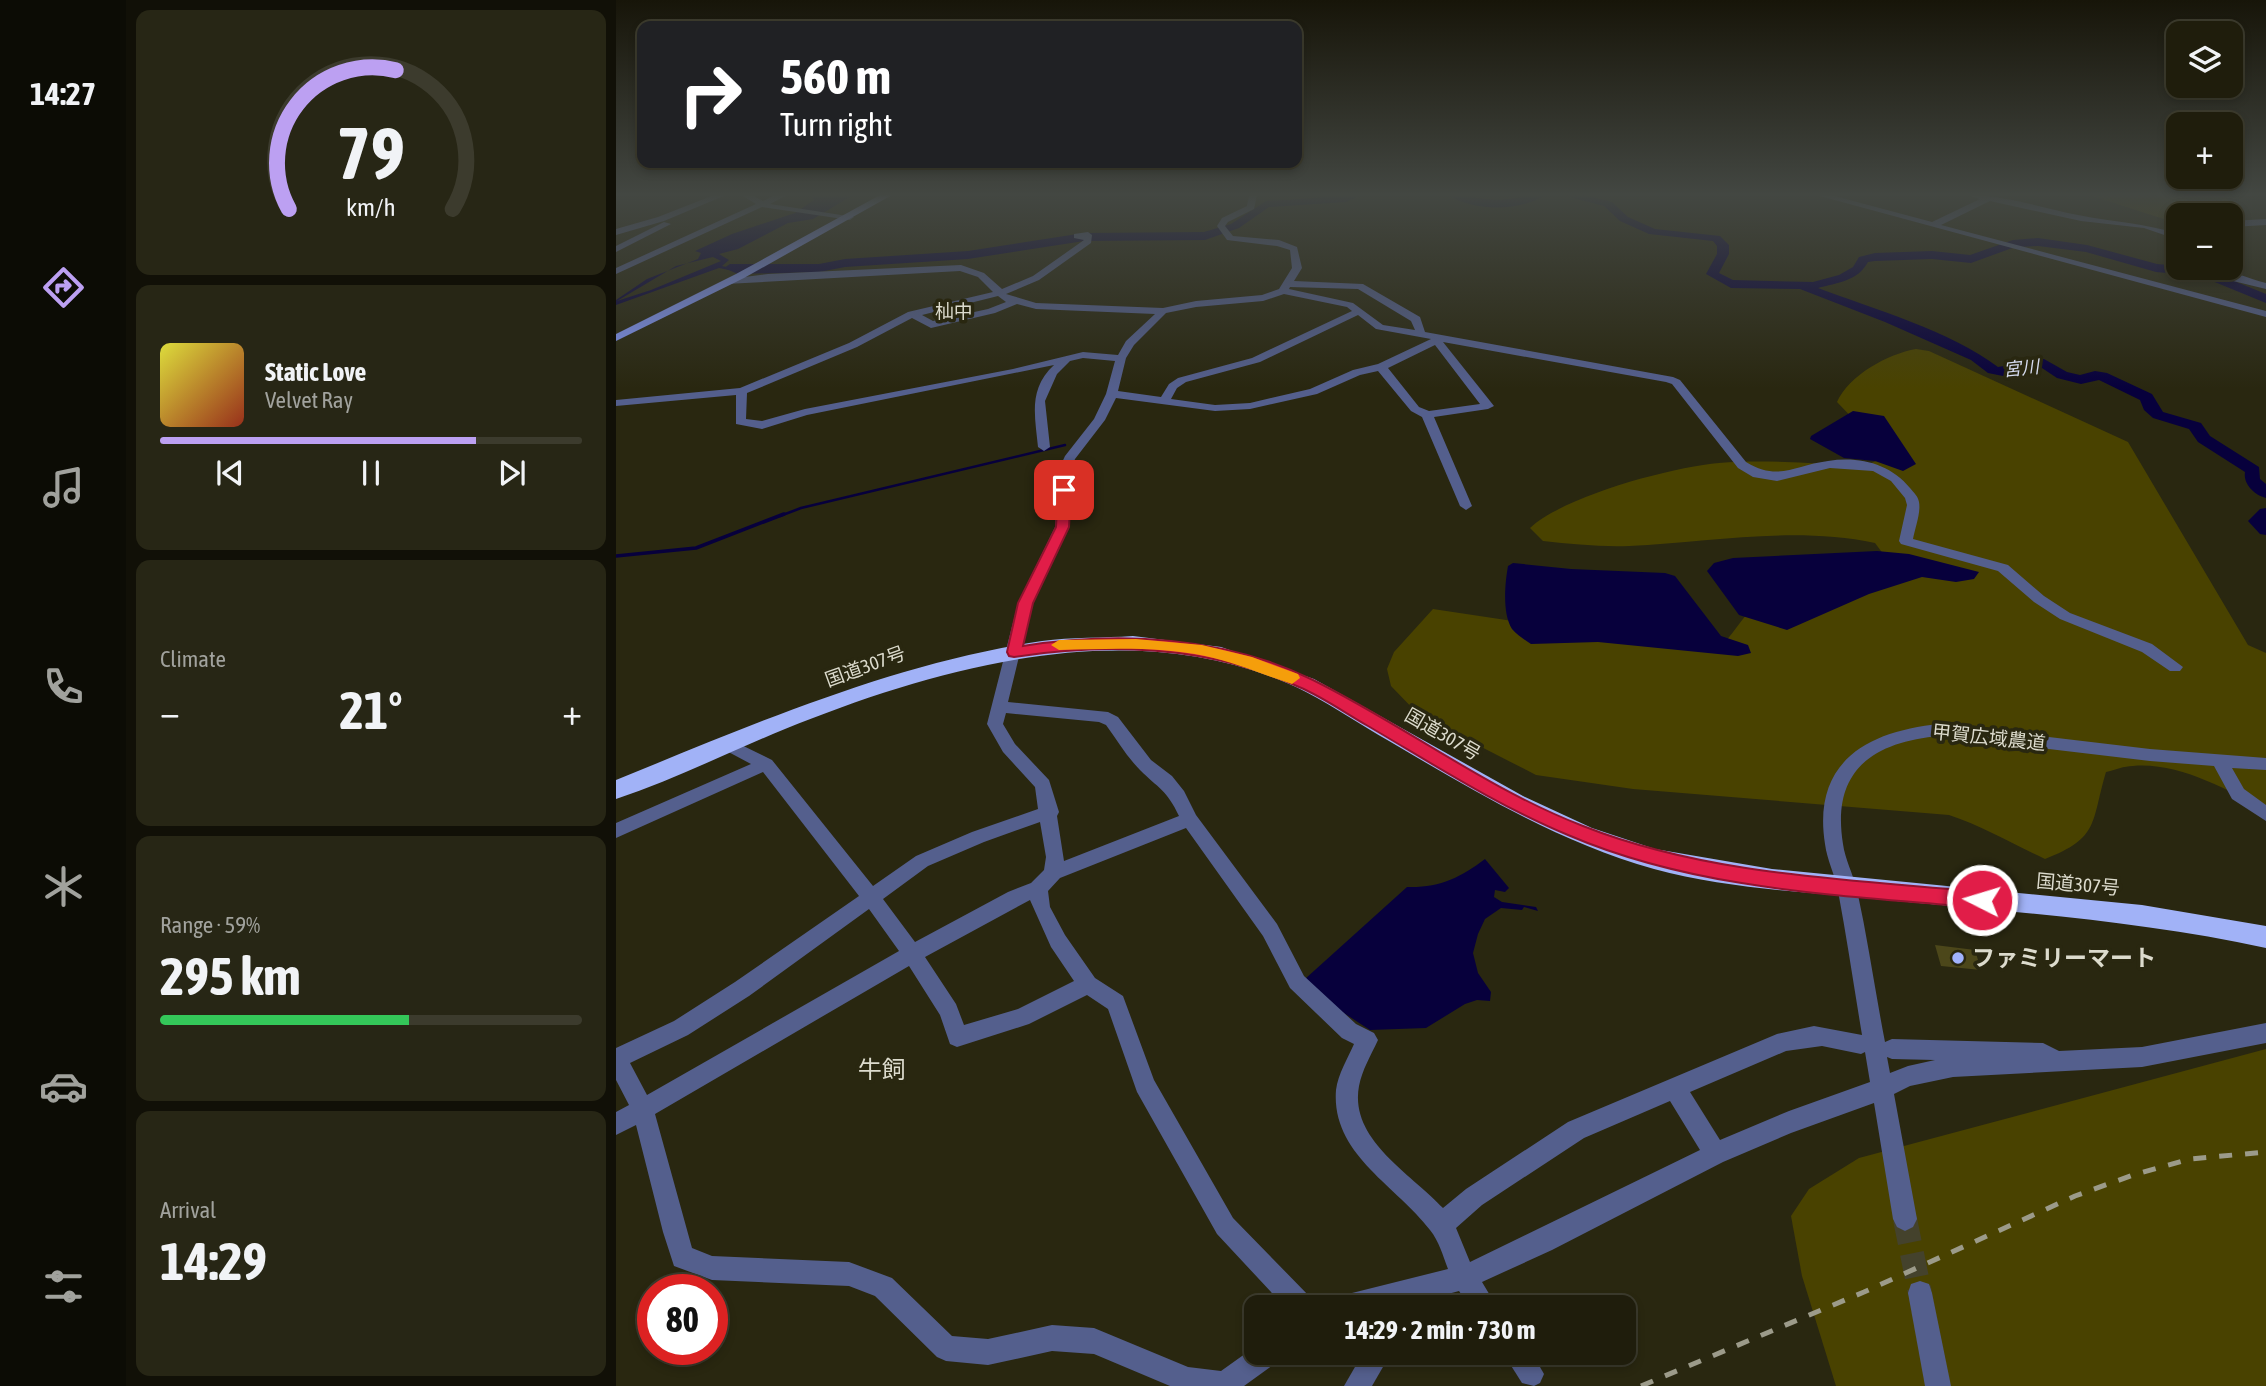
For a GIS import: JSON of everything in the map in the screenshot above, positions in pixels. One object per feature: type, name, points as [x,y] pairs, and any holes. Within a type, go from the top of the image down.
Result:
[{"type":"highway","name":"国道307号","points":[[616,790],[727,744],[889,682],[936,667],[1068,644],[1136,644],[1202,650],[1247,661],[1306,683],[1502,796],[1574,831],[1652,858],[1733,876],[2147,915],[2266,937]]},
{"type":"main road","points":[[616,338],[769,260]]},
{"type":"street","points":[[616,271],[642,260]]},
{"type":"street","points":[[616,403],[742,391],[853,345],[912,314],[1000,294],[1036,278],[1060,260]]},
{"type":"street","points":[[1284,288],[1297,268],[1296,260]]},
{"type":"street","points":[[2061,260],[2266,314]]},
{"type":"street","points":[[735,279],[933,262],[973,270],[1000,294],[1014,302],[1048,307],[1163,311],[1196,304],[1263,298],[1284,288],[1360,286],[1416,319],[1421,334]]},
{"type":"street","points":[[2240,280],[2266,286]]},
{"type":"street","points":[[1284,288],[1337,301],[1359,311],[1380,327],[1421,334],[1438,340],[1669,379],[1676,382],[1742,465],[1757,474],[1777,477],[1830,464],[1876,467],[1895,478],[1911,497],[1913,505],[1906,541],[2003,568],[2039,599],[2066,616],[2147,648],[2175,667]]},
{"type":"street","points":[[912,314],[927,320],[931,325],[991,311],[1014,302]]},
{"type":"street","points":[[1053,873],[1055,857],[1050,812],[1043,785],[997,731],[995,724],[998,707],[1025,603],[1062,527],[1065,469],[1074,451],[1099,419],[1112,394],[1121,358],[1130,343],[1163,311]]},
{"type":"street","points":[[1164,401],[1173,386],[1182,380],[1256,360],[1359,311]]},
{"type":"street","points":[[1112,394],[1215,408],[1250,407],[1313,392],[1357,372],[1381,367],[1438,340]]},
{"type":"street","points":[[1381,367],[1415,409],[1427,415],[1488,406],[1438,340]]},
{"type":"street","points":[[742,391],[740,422],[762,425],[805,412],[1013,372],[1083,355],[1121,358]]},
{"type":"street","points":[[1044,447],[1040,401],[1052,373],[1067,359]]},
{"type":"street","points":[[1427,415],[1466,506]]},
{"type":"street","points":[[998,707],[1102,716],[1112,721],[1145,765],[1166,781],[1178,796],[1188,819],[1270,930],[1297,982],[1349,1031],[1367,1040],[1347,1088],[1348,1110],[1353,1130],[1374,1158],[1417,1197],[1441,1225],[1453,1281],[1470,1295]]},
{"type":"street","name":"甲賀広域農道","points":[[1905,1219],[1847,887],[1834,846],[1831,815],[1843,772],[1860,755],[1898,735],[1926,731],[1958,731],[2220,762],[2266,764]]},
{"type":"street","points":[[727,744],[766,764],[872,899],[949,1011],[957,1037],[1022,1017],[1088,984]]},
{"type":"street","points":[[2220,762],[2238,794],[2266,814]]},
{"type":"street","points":[[616,831],[766,764]]},
{"type":"street","points":[[1050,812],[978,837],[922,861],[808,945],[681,1028],[616,1060],[631,1081],[642,1109],[671,1227],[683,1257],[712,1268],[849,1274],[883,1287],[946,1348],[988,1352],[1052,1338],[1094,1342],[1186,1380],[1224,1385],[1252,1365]]},
{"type":"street","points":[[616,1124],[912,954],[1015,898],[1038,889],[1053,873],[1188,819]]},
{"type":"street","points":[[1038,889],[1041,907],[1058,941],[1088,984],[1116,1003],[1145,1085],[1225,1226],[1290,1295]]},
{"type":"street","points":[[1396,1295],[1453,1281],[1554,1236],[1715,1154],[1908,1076],[1953,1067],[2166,1054],[2266,1033]]},
{"type":"street","points":[[1441,1225],[1475,1197],[1576,1130],[1784,1041],[1808,1034],[1828,1035],[1861,1044]]},
{"type":"street","points":[[1892,1049],[2043,1052],[2056,1062]]},
{"type":"street","points":[[1675,1088],[1715,1154]]},
{"type":"street","points":[[1433,1295],[1453,1281]]},
{"type":"street","points":[[1920,1293],[1938,1386]]},
{"type":"street","points":[[1357,1386],[1370,1365]]},
{"type":"street","points":[[1525,1365],[1531,1374]]},
{"type":"shaded area","points":[[718,260],[728,260],[722,266],[740,270],[761,269],[734,271],[719,268],[616,305],[616,300],[647,279],[668,271],[617,301],[721,261]]},
{"type":"shaded area","points":[[1916,349],[1929,351],[2128,442],[2248,645],[2266,653],[2266,810],[2219,786],[2185,773],[2150,766],[2123,767],[2106,772],[2095,816],[2085,835],[2076,844],[2045,859],[1949,815],[1633,789],[1536,775],[1419,715],[1391,686],[1387,669],[1394,652],[1433,609],[1714,651],[1750,611],[1884,555],[1875,543],[1845,538],[1783,535],[1607,546],[1543,541],[1530,528],[1546,516],[1592,494],[1674,470],[1737,462],[1863,466],[1879,460],[1860,426],[1837,402],[1850,383],[1870,367]]},
{"type":"shaded area","points":[[1853,411],[1884,416],[1916,464],[1903,471],[1875,461],[1844,458],[1810,439]]},
{"type":"shaded area","points":[[1877,551],[1909,554],[1979,572],[1974,579],[1956,582],[1922,577],[1869,594],[1787,630],[1739,615],[1707,571],[1714,563],[1733,558]]},
{"type":"shaded area","points":[[1513,563],[1571,569],[1665,573],[1675,576],[1721,636],[1748,645],[1751,653],[1738,656],[1598,642],[1531,644],[1512,629],[1507,615],[1507,573],[1508,566]]},
{"type":"shaded area","points":[[1485,859],[1509,888],[1505,892],[1495,890],[1494,897],[1502,902],[1536,907],[1538,911],[1524,907],[1522,910],[1501,908],[1485,919],[1473,953],[1478,973],[1491,992],[1490,1001],[1477,1000],[1465,1004],[1426,1028],[1370,1030],[1330,1004],[1305,979],[1407,887],[1439,884],[1467,872]]},
{"type":"shaded area","points":[[2266,1049],[2266,1386],[1836,1386],[1802,1276],[1791,1216],[1809,1189],[1859,1158]]},
{"type":"building","name":"ファミリーマート","points":[[1935,945],[1975,950],[1981,970],[1941,966]]},
{"type":"waterway","points":[[730,268],[819,268],[845,263],[896,260]]},
{"type":"waterway","points":[[1718,260],[1712,274],[1731,284],[1813,286],[1843,278],[1858,269],[1864,260]]},
{"type":"waterway","points":[[2126,260],[2156,268],[2202,272],[2266,299]]},
{"type":"waterway","name":"宮川","points":[[1805,288],[1890,319],[1976,357],[1993,370],[2003,372],[2044,363],[2062,375],[2081,380],[2095,375],[2102,376],[2147,397],[2152,410],[2158,415],[2195,426],[2204,439],[2253,470],[2252,480],[2266,493]]},
{"type":"waterway","points":[[780,516],[801,508],[1065,445]]},
{"type":"waterway","name":"宮川","points":[[2266,513],[2257,521],[2266,530]]},
{"type":"waterway","points":[[616,556],[696,548],[784,514]]},
{"type":"tunnel","points":[[1905,1219],[1920,1293]]},
{"type":"railway","points":[[1641,1386],[1864,1292],[2075,1196],[2133,1175],[2190,1159],[2266,1152]]},
{"type":"slow traffic","points":[[1059,645],[1136,644],[1202,650],[1247,661],[1292,678]]},
{"type":"place","name":"ファミリーマート","points":[[1958,958]]},
{"type":"district","name":"杣中","points":[[954,311]]},
{"type":"district","name":"牛飼","points":[[882,1069]]},
{"type":"route","points":[[1064,490],[1062,527],[1025,603],[1014,652],[1068,644],[1136,644],[1202,650],[1247,661],[1306,683],[1502,796],[1574,831],[1652,858],[1733,876],[1982,900]]}]
